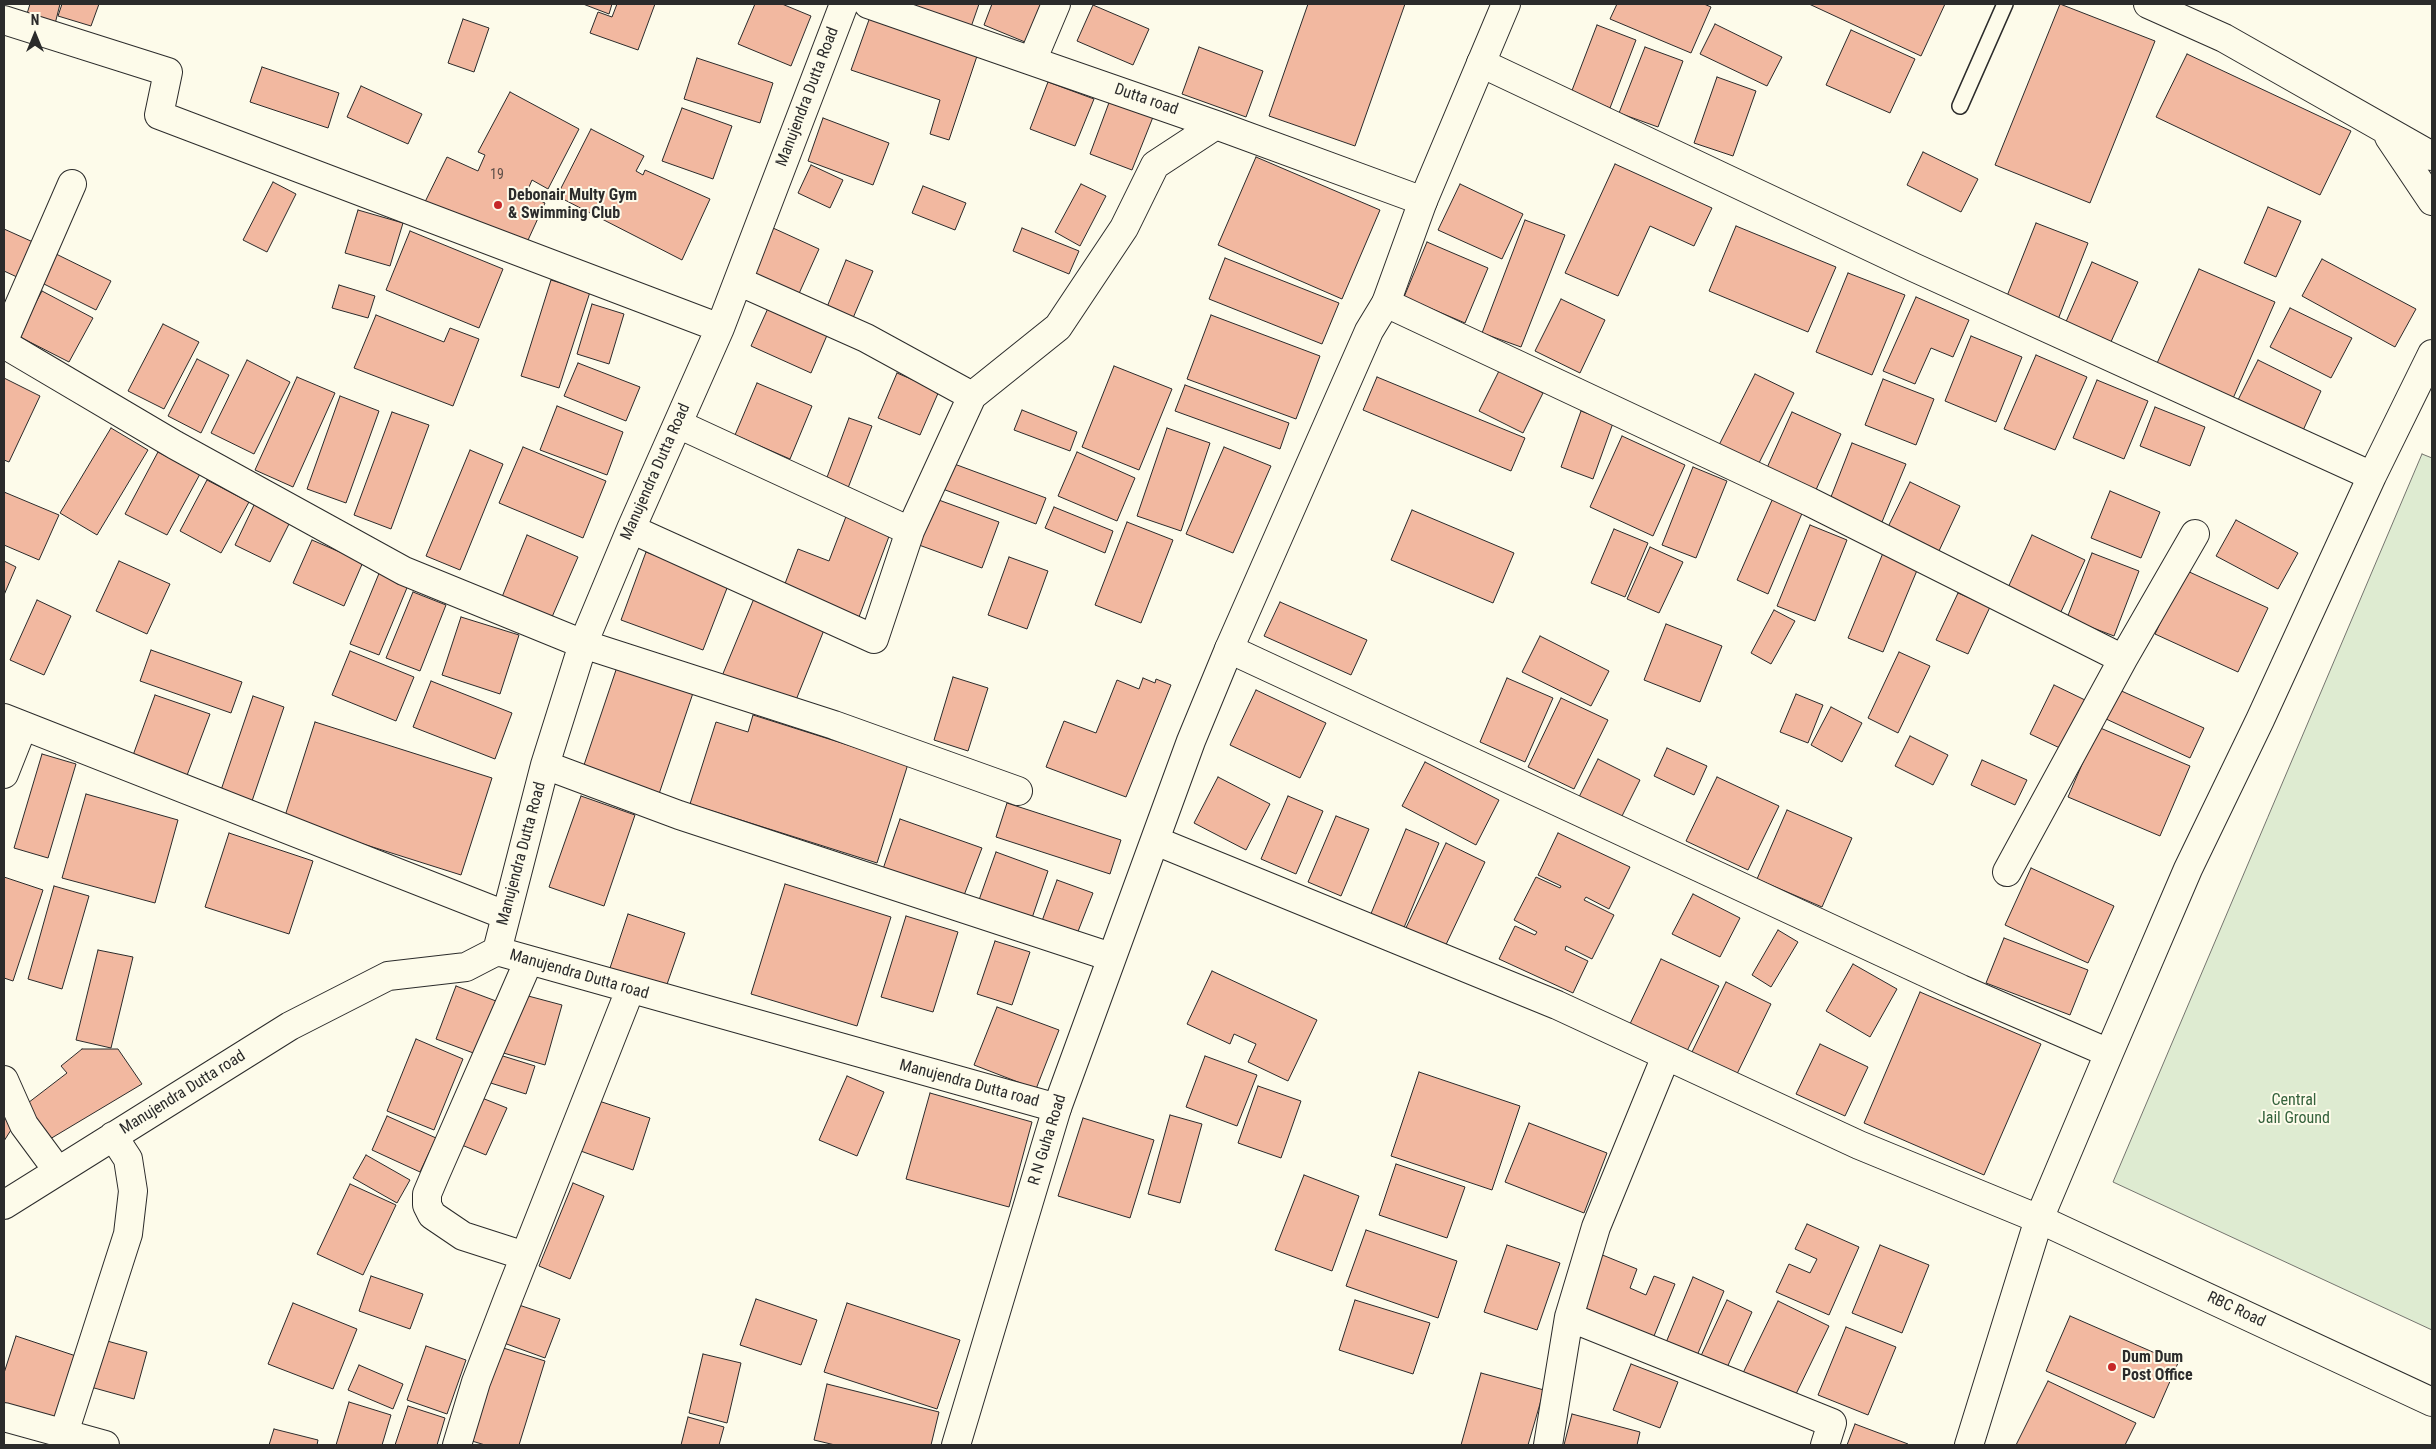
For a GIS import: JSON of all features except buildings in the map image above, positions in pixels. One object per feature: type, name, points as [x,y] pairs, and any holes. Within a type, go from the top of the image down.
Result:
[{"type":"street","name":"Manujendra Dutta Road","points":[[497,951],[545,766],[583,644],[630,529],[720,328],[844,4]]},
{"type":"street","name":"Dutta road","points":[[868,4],[1216,125],[1423,202]]},
{"type":"street","points":[[1032,61],[1056,4]]},
{"type":"street","name":"R N Guha Road","points":[[956,1445],[1057,1108],[1191,741],[1229,649],[1369,331],[1386,303],[1423,202],[1506,4]]},
{"type":"street","points":[[2148,4],[2224,38],[2432,156]]},
{"type":"street","points":[[4,20],[168,72],[159,114],[720,328]]},
{"type":"street","points":[[1481,63],[1912,267],[2372,476]]},
{"type":"street","points":[[630,529],[874,639],[910,532],[972,396],[1058,327],[1124,228],[1155,165],[1216,125]]},
{"type":"street","points":[[2385,131],[2415,172],[2432,202]]},
{"type":"street","points":[[4,340],[72,184]]},
{"type":"street","points":[[738,281],[866,338],[972,396]]},
{"type":"street","points":[[1386,303],[1810,502],[2123,659]]},
{"type":"street","points":[[4,344],[175,445],[404,571],[583,644],[834,725],[1018,791]]},
{"type":"street","points":[[1969,1445],[2039,1219],[2109,1053],[2188,869],[2260,720],[2372,476],[2432,354]]},
{"type":"street","points":[[678,424],[910,532]]},
{"type":"street","points":[[2007,872],[2123,659],[2195,534]]},
{"type":"street","points":[[1229,649],[1961,989],[2109,1053]]},
{"type":"street","points":[[4,774],[13,722],[506,915]]},
{"type":"street","points":[[545,766],[679,815],[1111,957]]},
{"type":"street","name":"RBC Road","points":[[1156,841],[1557,1004],[1859,1145],[2039,1219],[2432,1402]]},
{"type":"street","name":"Manujendra Dutta road","points":[[4,1205],[290,1026],[388,976],[466,968],[497,951],[630,990],[1057,1108]]},
{"type":"street","points":[[525,1256],[463,1236],[432,1215],[427,1205],[427,1194],[529,960]]},
{"type":"street","points":[[457,1445],[476,1382],[630,990]]},
{"type":"street","points":[[1548,1445],[1569,1316],[1596,1227],[1666,1056]]},
{"type":"street","points":[[4,1080],[24,1125],[58,1171]]},
{"type":"street","points":[[64,1433],[128,1234],[133,1191],[128,1159],[113,1136]]},
{"type":"street","points":[[1569,1316],[1832,1423],[1825,1445]]},
{"type":"street","points":[[4,1417],[105,1445]]},
{"type":"lane","points":[[1960,106],[2005,4]]},
{"type":"green space","name":"Central Jail Ground","points":[[2422,454],[2432,458],[2432,1330],[2113,1182]]},
{"type":"place","name":"Debonair Multy Gym & Swimming Club","points":[[498,205]]},
{"type":"place","name":"Dum Dum Post Office","points":[[2112,1367]]}]
